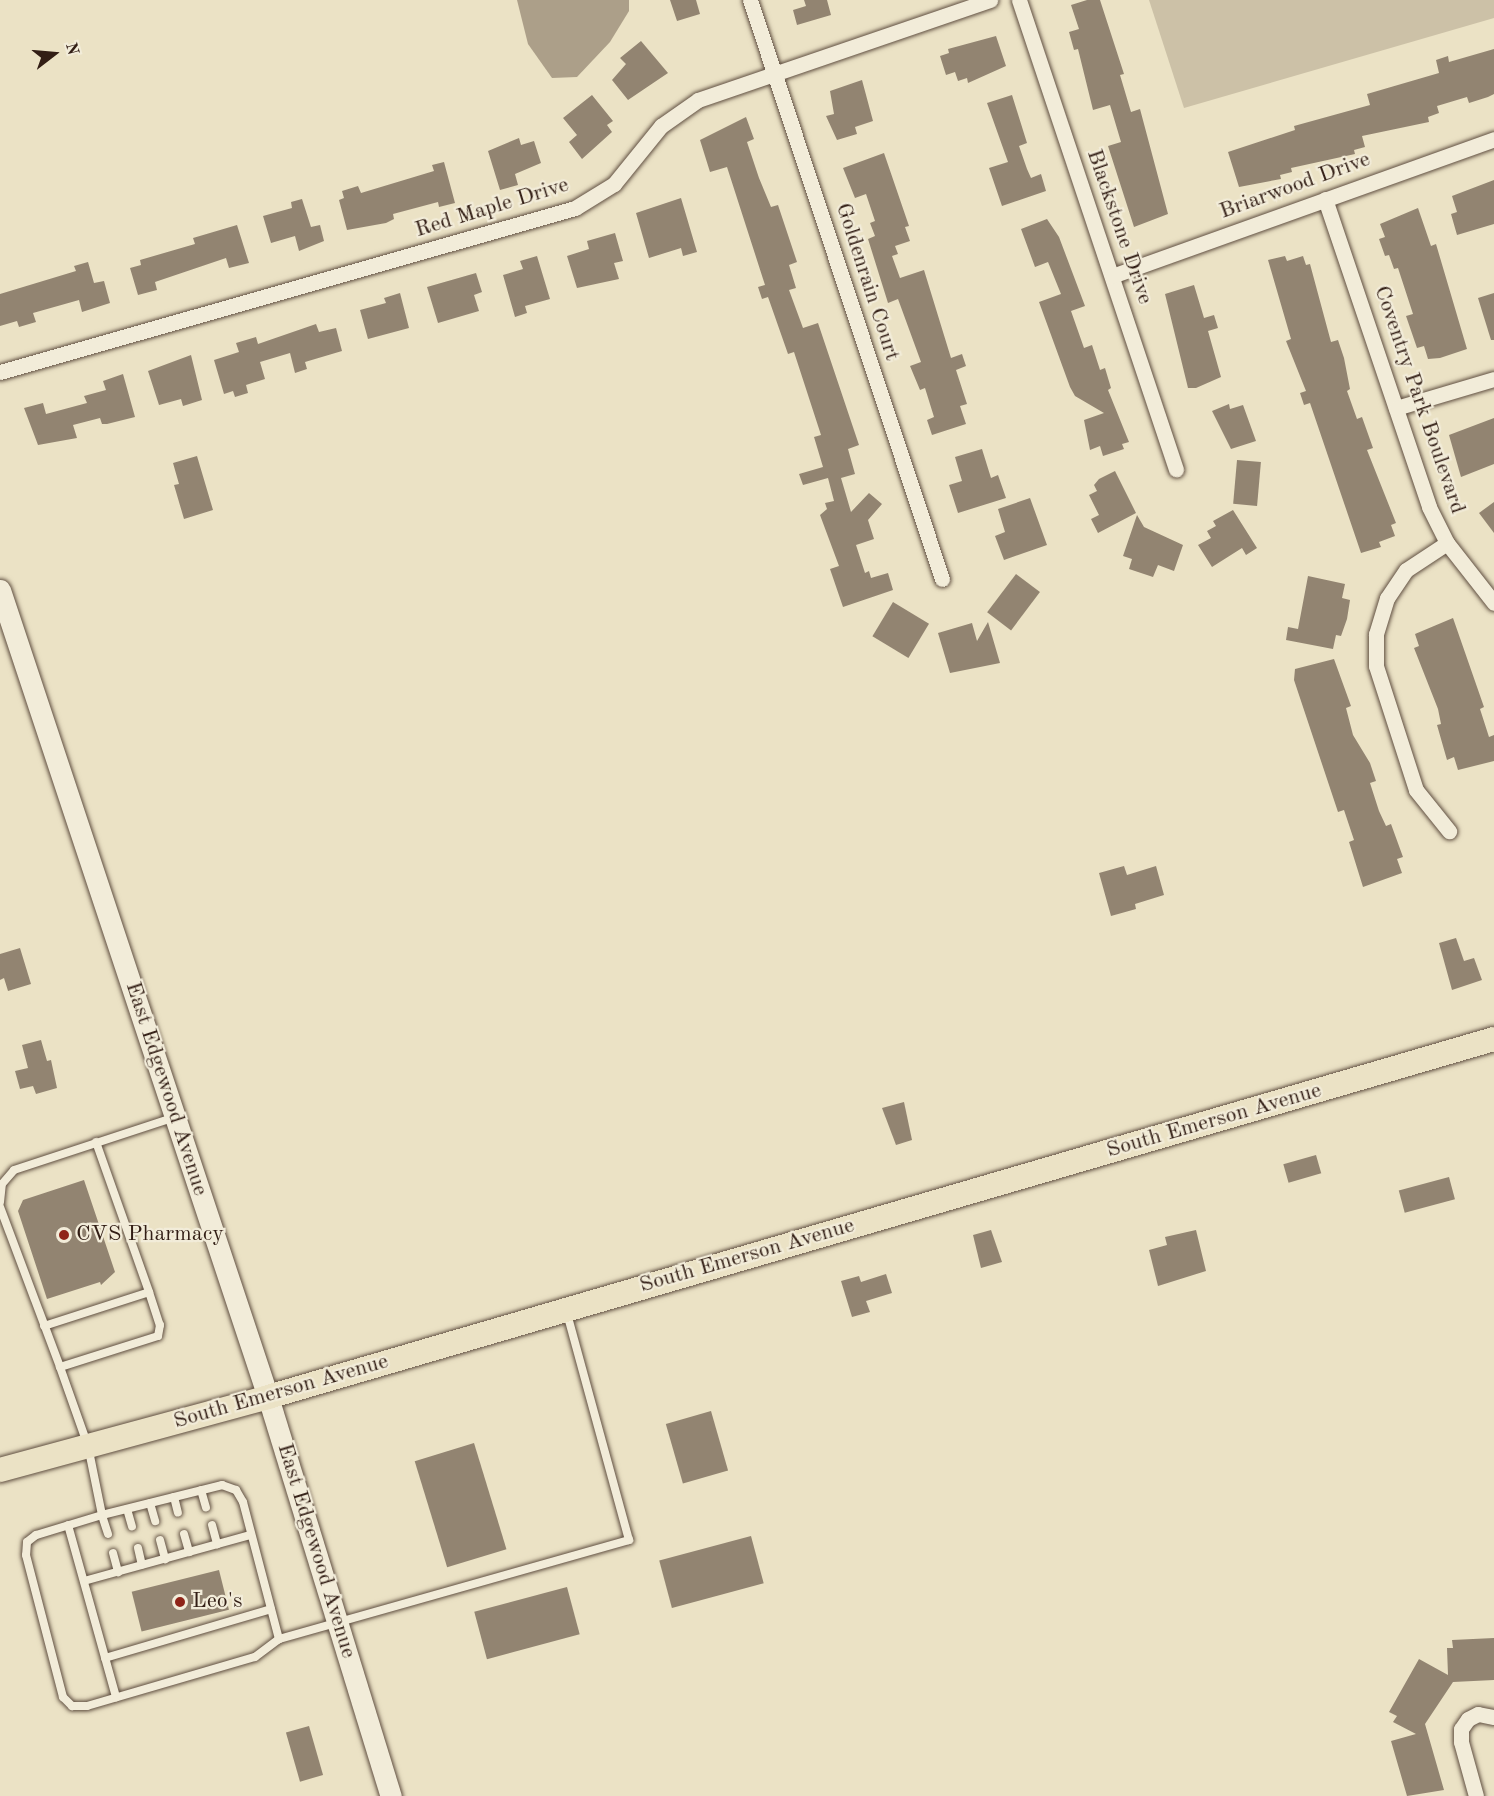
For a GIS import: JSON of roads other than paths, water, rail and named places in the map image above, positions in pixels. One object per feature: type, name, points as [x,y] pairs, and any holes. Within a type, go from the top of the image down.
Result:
[{"type":"main road","name":"East Edgewood Avenue","points":[[0,590],[268,1397],[391,1796]]},
{"type":"main road","name":"South Emerson Avenue","points":[[0,1470],[268,1397],[1494,1039]]},
{"type":"street","name":"Goldenrain Court","points":[[750,0],[942,579]]},
{"type":"street","name":"Red Maple Drive","points":[[0,372],[575,208],[614,184],[651,138],[686,107],[774,73],[990,0]]},
{"type":"street","name":"Blackstone Drive","points":[[1019,0],[1176,469]]},
{"type":"street","name":"Briarwood Drive","points":[[1112,276],[1494,139]]},
{"type":"street","name":"Coventry Park Boulevard","points":[[1325,199],[1429,507],[1447,543],[1494,603]]},
{"type":"street","points":[[1396,408],[1494,379]]},
{"type":"street","points":[[1447,543],[1406,570],[1387,598],[1376,634],[1376,666],[1416,790],[1449,831]]},
{"type":"street","points":[[1476,1796],[1461,1742],[1461,1729],[1473,1715],[1494,1717]]},
{"type":"lane","points":[[0,1202],[2,1184],[14,1170],[175,1117]]},
{"type":"lane","points":[[60,1367],[158,1336],[159,1325],[96,1142]]},
{"type":"lane","points":[[0,1207],[88,1446],[108,1534]]},
{"type":"lane","points":[[44,1326],[148,1292]]},
{"type":"lane","points":[[279,1639],[243,1502],[236,1490],[222,1485],[201,1490],[102,1515],[36,1535],[27,1542],[26,1555],[63,1697],[72,1706],[80,1706],[116,1698],[255,1657],[279,1639],[339,1625],[629,1540],[566,1309]]},
{"type":"lane","points":[[201,1490],[206,1507]]},
{"type":"lane","points":[[174,1497],[178,1513]]},
{"type":"lane","points":[[150,1503],[155,1521]]},
{"type":"lane","points":[[127,1509],[132,1526]]},
{"type":"lane","points":[[69,1525],[116,1698]]},
{"type":"lane","points":[[212,1525],[217,1544]]},
{"type":"lane","points":[[184,1534],[189,1552]]},
{"type":"lane","points":[[84,1581],[250,1535]]},
{"type":"lane","points":[[160,1540],[165,1559]]},
{"type":"lane","points":[[138,1548],[142,1565]]},
{"type":"lane","points":[[113,1553],[118,1572]]},
{"type":"lane","points":[[105,1658],[271,1609]]},
{"type":"place","name":"CVS Pharmacy","points":[[64,1235]]},
{"type":"place","name":"Leo's","points":[[180,1602]]}]
